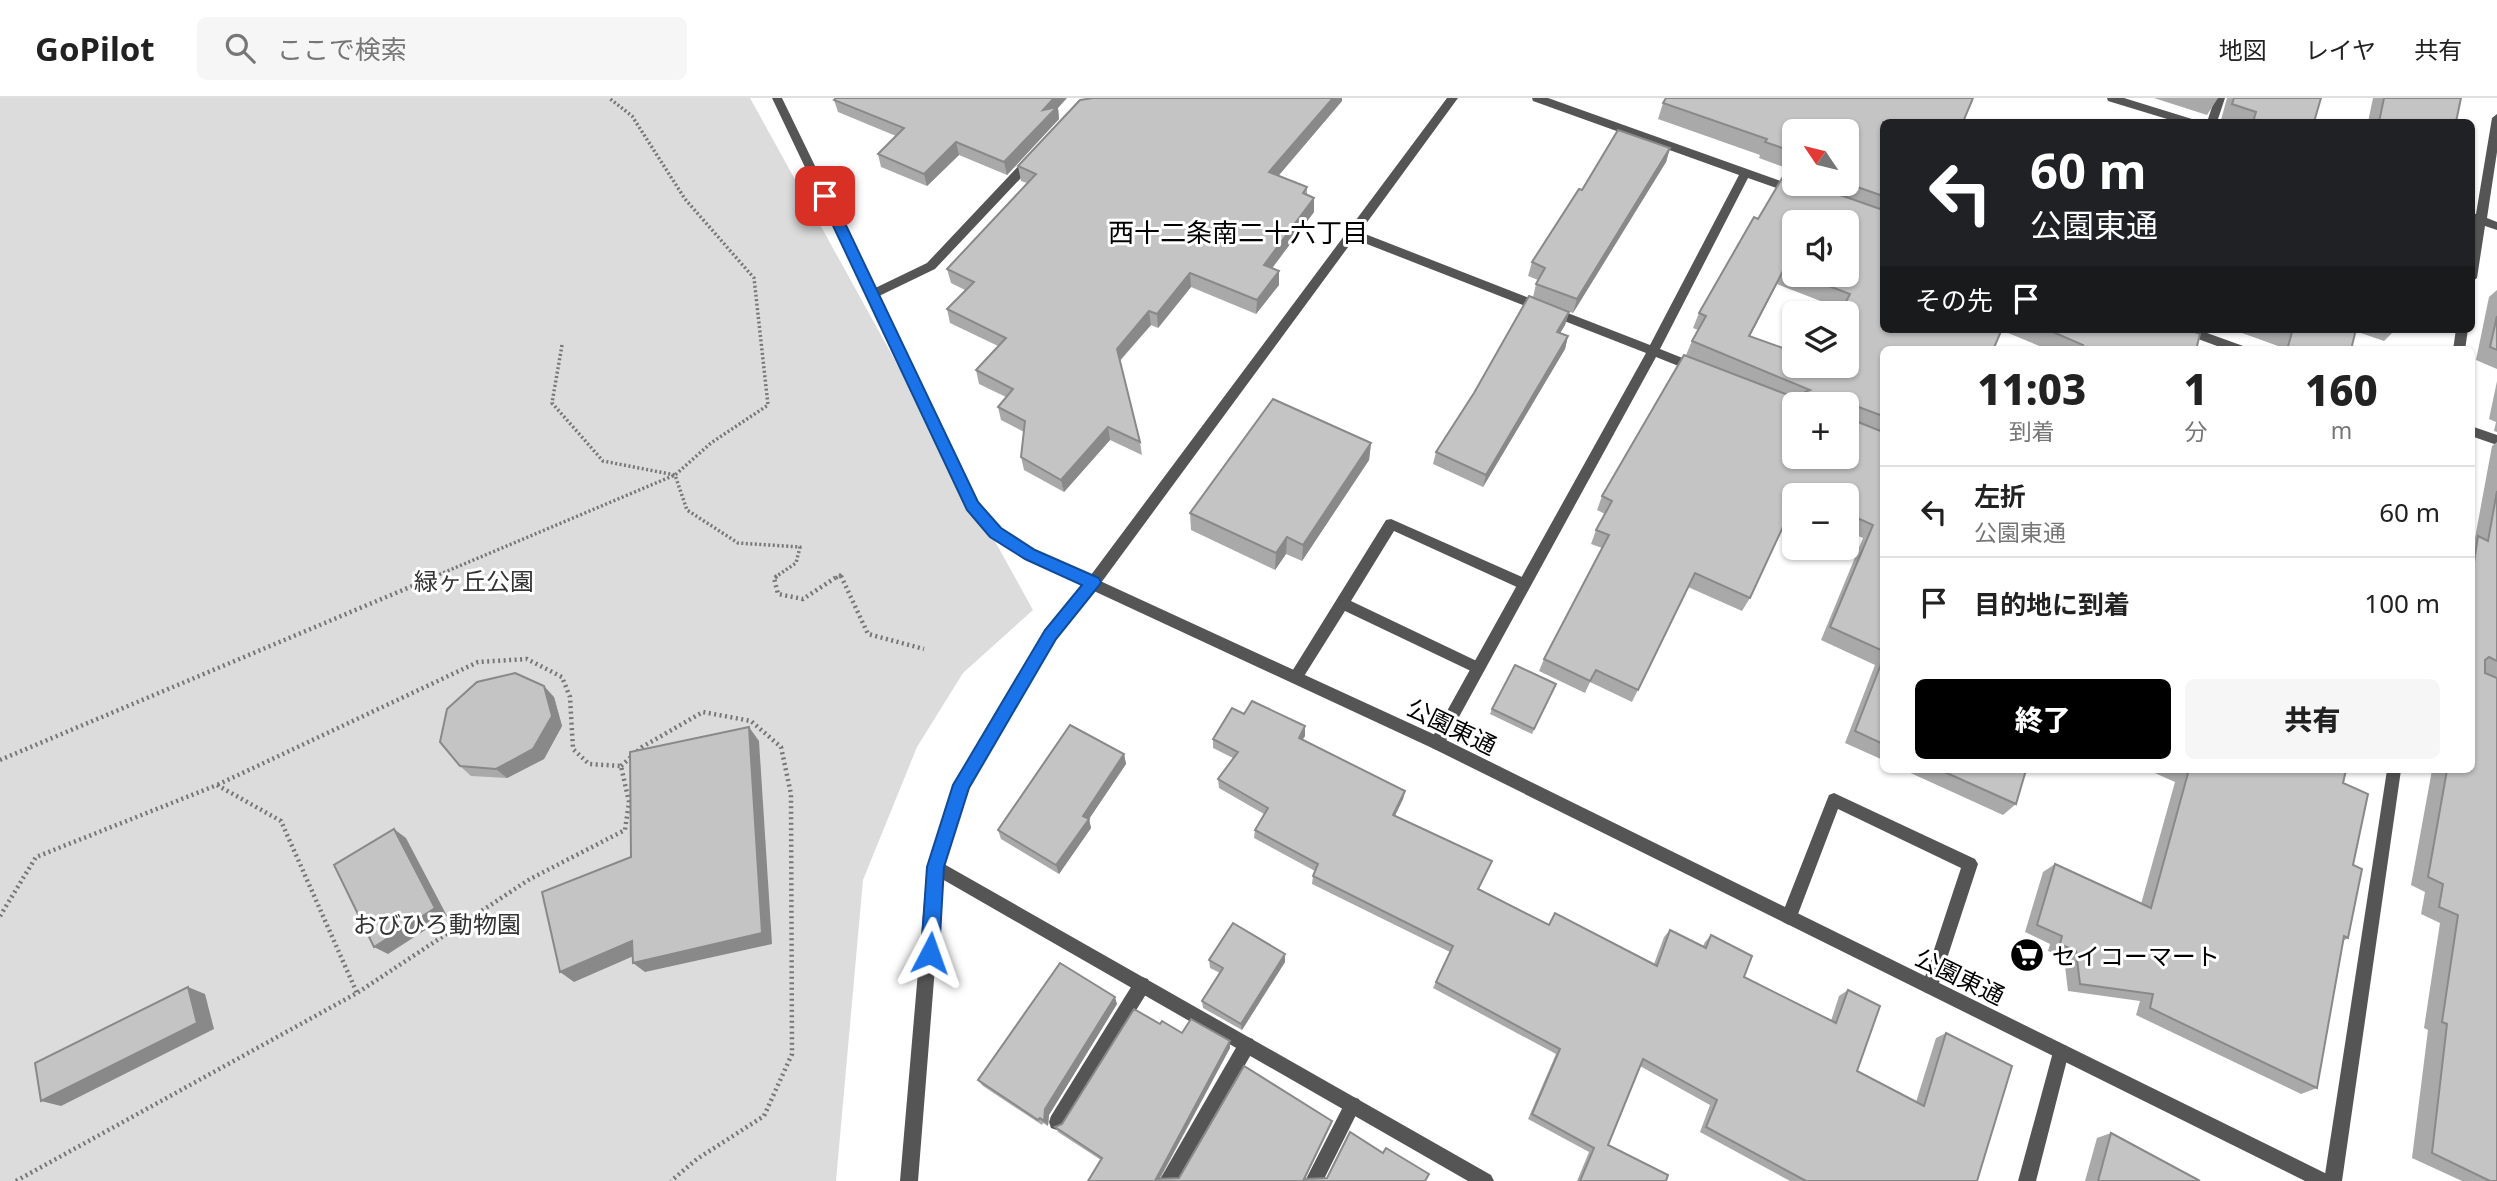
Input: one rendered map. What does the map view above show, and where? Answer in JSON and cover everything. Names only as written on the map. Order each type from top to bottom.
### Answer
[{"type":"street","name":"公園東通","points":[[778,98],[972,506],[995,532],[1030,555],[1437,743],[2323,1181]]},
{"type":"street","points":[[909,1181],[936,867],[961,785],[1050,634],[1093,583],[1453,98]]},
{"type":"street","points":[[1537,98],[1782,186]]},
{"type":"street","points":[[2112,98],[2178,119]]},
{"type":"street","points":[[2213,119],[2220,98]]},
{"type":"street","points":[[2497,118],[2476,219],[2497,226]]},
{"type":"street","points":[[873,293],[931,266],[1042,148]]},
{"type":"street","points":[[1437,743],[1653,351],[1745,173]]},
{"type":"street","points":[[1352,234],[1704,371]]},
{"type":"street","points":[[2194,333],[2231,346]]},
{"type":"street","points":[[2475,432],[2497,440]]},
{"type":"street","points":[[1296,677],[1391,524],[1524,584]]},
{"type":"street","points":[[1342,603],[1478,668]]},
{"type":"street","points":[[2333,1181],[2394,773]]},
{"type":"street","points":[[1789,917],[1834,800],[1970,864],[1930,986]]},
{"type":"street","points":[[936,867],[1485,1181]]},
{"type":"street","points":[[1056,1122],[1142,985]]},
{"type":"street","points":[[1168,1181],[1247,1045]]},
{"type":"street","points":[[2027,1181],[2062,1052]]},
{"type":"street","points":[[1314,1181],[1353,1105]]},
{"type":"path","points":[[0,760],[676,475],[711,443],[768,405],[754,278],[685,199],[632,116],[609,98]]},
{"type":"path","points":[[562,345],[552,403],[603,461],[676,475]]},
{"type":"path","points":[[676,475],[687,510],[738,543],[800,547],[796,563],[774,578],[778,594],[803,599],[840,575],[868,634],[924,649]]},
{"type":"path","points":[[0,916],[36,858],[218,785],[478,662],[527,659],[562,677],[570,697],[573,749],[589,764],[621,766],[642,747],[703,712],[751,721],[781,747],[790,794],[792,1054],[764,1116],[697,1159],[671,1181]]},
{"type":"path","points":[[16,1181],[357,993],[530,879],[625,830],[629,802],[621,766]]},
{"type":"path","points":[[218,785],[281,821],[357,993]]},
{"type":"green space","name":"緑ヶ丘公園","points":[[0,98],[750,98],[1033,610],[963,673],[917,747],[863,880],[836,1181],[0,1181]]},
{"type":"building","points":[[1054,98],[1043,110],[1057,107],[1004,162],[956,142],[924,174],[878,154],[904,128],[834,100]]},
{"type":"building","points":[[1333,98],[1269,172],[1307,187],[1303,193],[1314,198],[1264,265],[1279,271],[1257,300],[1190,273],[1157,314],[1149,311],[1117,349],[1140,442],[1108,427],[1061,480],[1021,457],[1025,421],[998,407],[1013,389],[976,370],[1006,338],[947,309],[974,282],[947,269],[1036,174],[1018,166],[1080,100]]},
{"type":"building","points":[[1666,98],[1973,98],[1964,119],[1880,119],[1880,195],[1859,188],[1859,119],[1782,119],[1782,148],[1765,142],[1767,139],[1663,103]]},
{"type":"building","points":[[2234,98],[2321,98],[2315,119],[2254,119],[2256,112],[2232,104]]},
{"type":"building","points":[[2384,98],[2461,98],[2457,119],[2380,119]]},
{"type":"building","points":[[1618,130],[1670,148],[1577,299],[1536,284],[1545,268],[1532,262],[1579,189],[1582,190]]},
{"type":"building","points":[[1782,178],[1782,196],[1843,196],[1880,209],[1880,333],[2000,333],[1995,346],[1880,346],[1880,415],[1859,407],[1859,392],[1805,392],[1810,390],[1692,341],[1706,316],[1699,313],[1754,217],[1758,219]],"holes":[[[1782,210],[1859,210],[1859,287],[1832,287],[1850,294],[1846,301],[1859,301],[1859,378],[1782,378],[1782,348],[1749,336],[1782,273]]]},
{"type":"building","points":[[1529,296],[1569,312],[1557,332],[1568,336],[1486,475],[1436,452],[1474,393]]},
{"type":"building","points":[[2497,316],[2497,350],[2490,347]]},
{"type":"building","points":[[2055,333],[2200,334],[2197,346],[2083,345]]},
{"type":"building","points":[[2292,333],[2355,333],[2352,346],[2288,346]]},
{"type":"building","points":[[1684,355],[1782,393],[1782,469],[1859,469],[1859,422],[1880,431],[1880,650],[1830,627],[1873,525],[1859,519],[1859,483],[1782,483],[1782,529],[1750,598],[1695,573],[1638,690],[1596,670],[1590,681],[1544,659],[1609,535],[1596,530],[1612,501],[1602,496]]},
{"type":"building","points":[[1273,399],[1371,443],[1303,545],[1287,537],[1276,553],[1190,513]]},
{"type":"building","points":[[2497,491],[2497,661],[2489,657],[2485,660],[2485,673],[2497,678],[2497,1181],[2490,1181],[2432,1153],[2447,1024],[2442,1022],[2458,915],[2439,907],[2443,884],[2428,877],[2446,773],[2475,773],[2475,556],[2478,536],[2488,541]]},
{"type":"building","points":[[1515,665],[1556,684],[1534,729],[1492,709]]},
{"type":"building","points":[[1880,667],[1880,743],[1855,731]]},
{"type":"building","points":[[515,673],[544,686],[552,716],[533,749],[496,769],[460,766],[440,742],[447,709],[477,682]]},
{"type":"building","points":[[1252,701],[1305,726],[1299,738],[1405,791],[1393,815],[1492,861],[1478,889],[1549,925],[1555,913],[1657,966],[1670,930],[1706,948],[1711,935],[1752,956],[1744,977],[1836,1023],[1848,990],[1880,1006],[1857,1071],[1924,1106],[1946,1033],[2012,1066],[1977,1181],[1806,1181],[1706,1127],[1717,1100],[1643,1059],[1608,1145],[1668,1175],[1666,1181],[1580,1181],[1594,1148],[1532,1114],[1560,1049],[1436,982],[1453,946],[1313,876],[1318,864],[1255,830],[1268,808],[1218,779],[1238,752],[1213,739],[1232,708],[1244,714]]},
{"type":"building","points":[[1070,725],[1124,754],[1083,816],[1089,819],[1056,865],[998,830]]},
{"type":"building","points":[[749,727],[762,933],[633,963],[632,941],[560,972],[542,892],[631,857],[630,752]]},
{"type":"building","points":[[1947,773],[2025,773],[2016,804]]},
{"type":"building","points":[[2188,773],[2345,773],[2343,783],[2368,794],[2353,865],[2362,869],[2348,938],[2344,936],[2317,1088],[2150,1008],[2153,994],[2080,984],[2076,951],[2060,944],[2062,936],[2037,925],[2055,864],[2151,908]]},
{"type":"building","points":[[394,829],[435,908],[374,947],[334,865]]},
{"type":"building","points":[[1233,923],[1285,954],[1241,1024],[1202,1001],[1223,968],[1209,960]]},
{"type":"building","points":[[1060,963],[1115,997],[1045,1109],[1044,1121],[1040,1118],[1038,1120],[978,1080]]},
{"type":"building","points":[[188,987],[197,1023],[41,1101],[35,1063]]},
{"type":"building","points":[[1134,1009],[1182,1033],[1191,1019],[1230,1041],[1156,1179],[1179,1178],[1244,1066],[1332,1121],[1304,1179],[1327,1178],[1350,1132],[1383,1153],[1386,1148],[1429,1174],[1425,1181],[1088,1181],[1102,1158],[1055,1127],[1062,1124]]},
{"type":"building","points":[[2111,1133],[2200,1181],[2098,1181]]},
{"type":"place","name":"セイコーマート","points":[[2027,955]]},
{"type":"district","name":"西十二条南二十六丁目","points":[[1238,232]]},
{"type":"route","points":[[825,196],[972,506],[995,532],[1030,555],[1093,583],[1050,634],[961,785],[936,867],[930,953]]},
{"type":"park label","name":"おびひろ動物園","points":[[437,923]]}]
